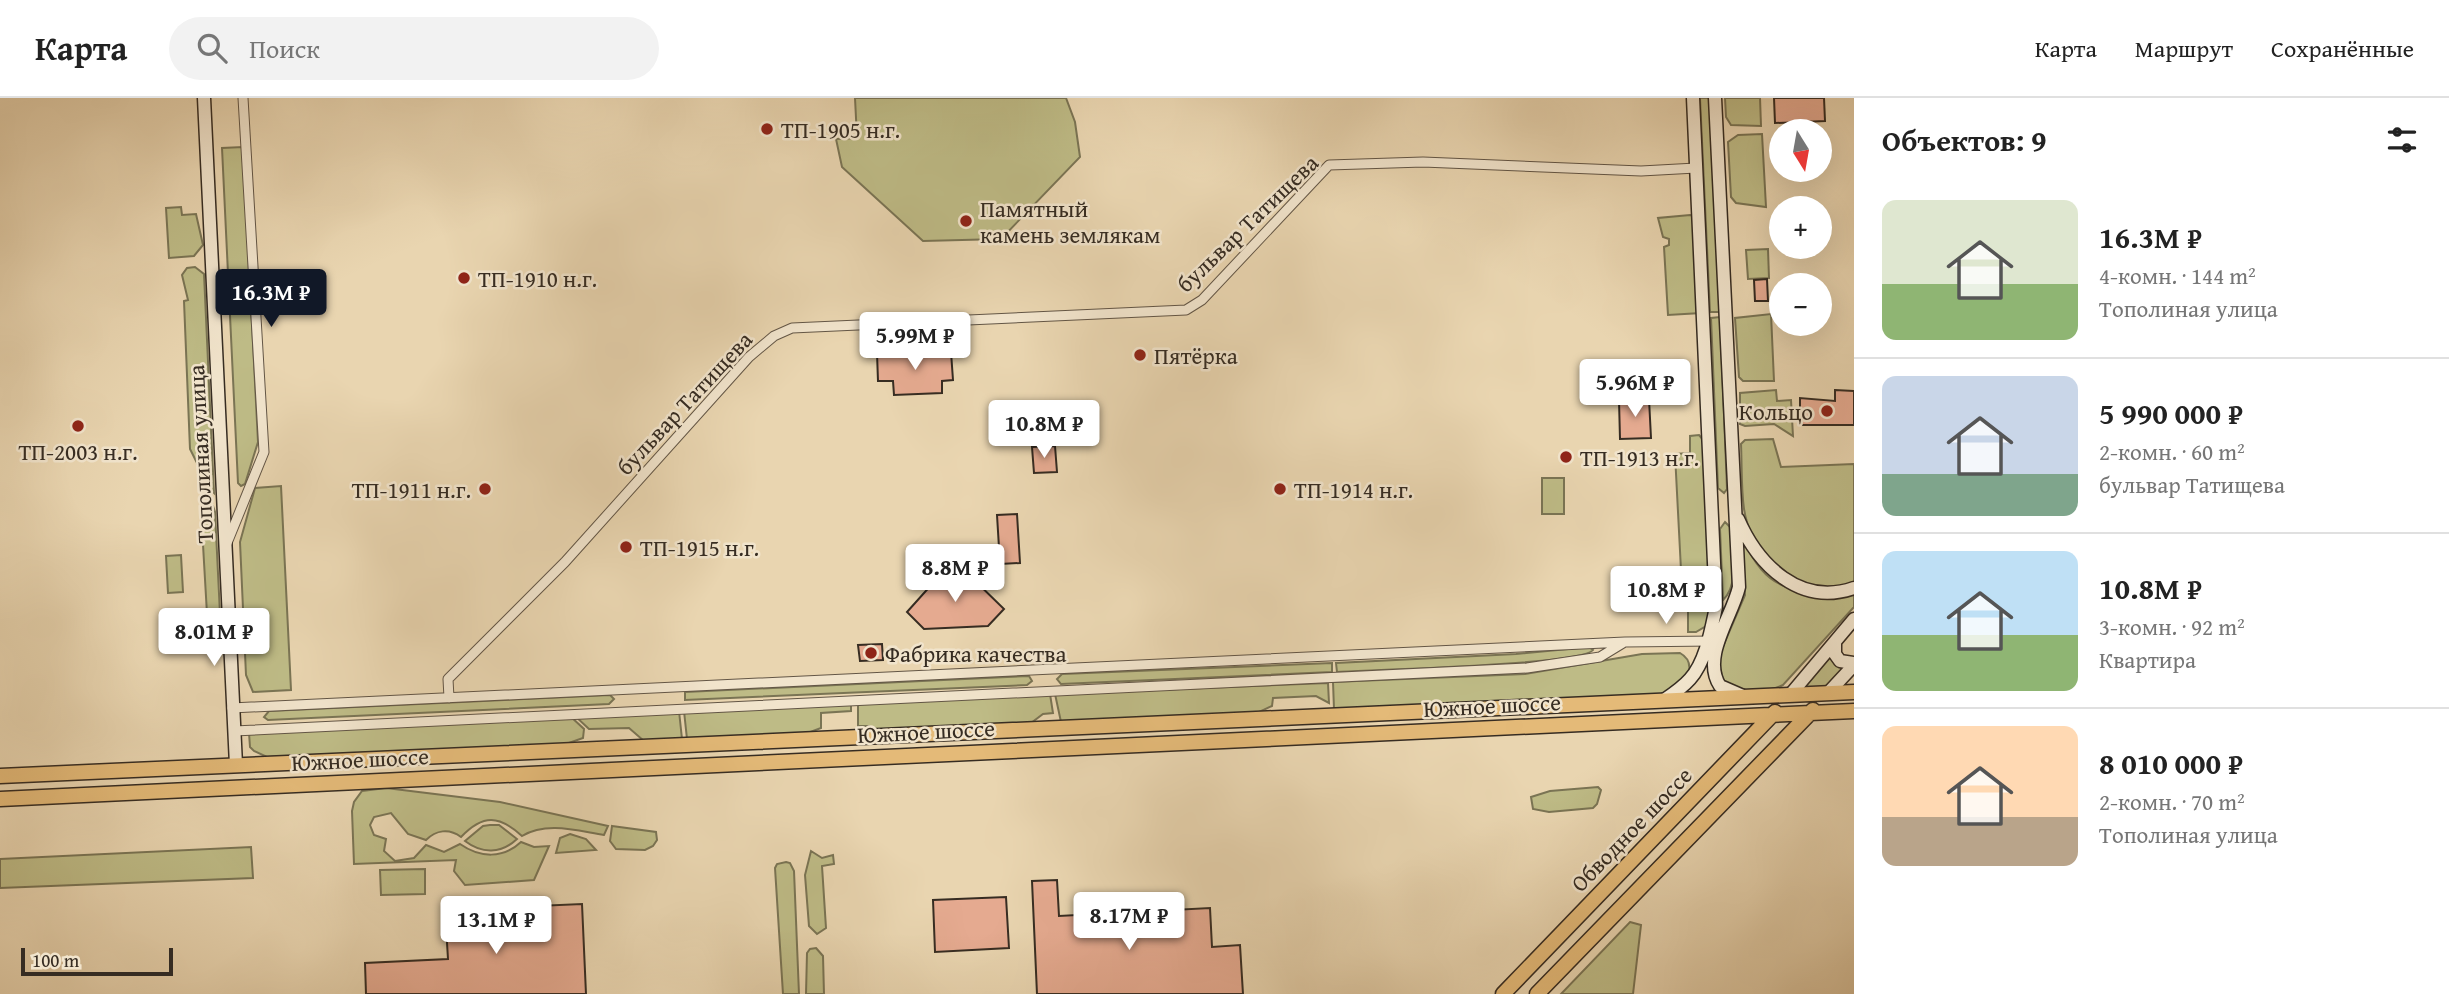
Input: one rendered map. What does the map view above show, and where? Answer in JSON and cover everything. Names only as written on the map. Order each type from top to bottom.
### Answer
[{"type":"main road","name":"Тополиная улица","points":[[204,98],[236,765]]},
{"type":"main road","points":[[1693,98],[1716,607],[1714,675],[1726,690],[1744,696]]},
{"type":"main road","points":[[1664,700],[1689,680],[1714,641],[1739,587],[1715,98]]},
{"type":"main road","points":[[1711,499],[1734,504]]},
{"type":"main road","points":[[1734,504],[1756,553],[1779,577],[1792,585],[1818,592],[1854,588]]},
{"type":"main road","points":[[1790,695],[1854,619]]},
{"type":"main road","points":[[1828,693],[1854,664],[1840,661],[1835,654],[1835,642]]},
{"type":"main road","name":"Южное шоссе","points":[[0,776],[1854,692]]},
{"type":"main road","name":"Обводное шоссе","points":[[1537,994],[1828,693]]},
{"type":"main road","name":"Обводное шоссе","points":[[1503,994],[1790,695]]},
{"type":"main road","name":"Южное шоссе","points":[[0,799],[1854,711]]},
{"type":"main road","points":[[236,765],[237,787]]},
{"type":"street","points":[[225,548],[264,452],[243,98]]},
{"type":"street","name":"бульвар Татищева","points":[[449,698],[448,679],[565,562],[749,357],[774,336],[792,328],[1186,310],[1202,300],[1329,165],[1423,162],[1641,170],[1696,168]]},
{"type":"street","points":[[232,708],[1625,642],[1714,641]]},
{"type":"street","points":[[234,731],[1527,668],[1600,657],[1625,642]]},
{"type":"shaded area","points":[[855,98],[1066,98],[1075,122],[1080,157],[1001,239],[923,241],[842,167],[836,139],[857,138]]},
{"type":"shaded area","points":[[1700,98],[1710,98],[1720,312],[1710,312]]},
{"type":"shaded area","points":[[1725,98],[1760,98],[1761,126],[1731,125],[1726,117]]},
{"type":"shaded area","points":[[1762,134],[1766,207],[1736,203],[1731,197],[1728,142],[1738,135]]},
{"type":"shaded area","points":[[243,147],[258,442],[245,484],[241,486],[238,483],[222,148]]},
{"type":"shaded area","points":[[181,207],[182,215],[196,214],[203,245],[194,256],[169,258],[166,208]]},
{"type":"shaded area","points":[[1693,216],[1701,313],[1668,315],[1664,247],[1669,245],[1669,239],[1663,237],[1658,218]]},
{"type":"shaded area","points":[[1768,249],[1769,278],[1748,279],[1746,250]]},
{"type":"shaded area","points":[[195,267],[204,274],[214,493],[190,449],[184,301],[188,300],[182,275],[187,268]]},
{"type":"shaded area","points":[[1769,314],[1774,381],[1743,381],[1739,377],[1735,318]]},
{"type":"shaded area","points":[[1720,317],[1727,489],[1724,493],[1718,488],[1711,318]]},
{"type":"shaded area","points":[[1776,390],[1777,401],[1791,400],[1793,436],[1774,424],[1740,424],[1740,393]]},
{"type":"shaded area","points":[[1699,435],[1704,441],[1712,607],[1706,626],[1696,632],[1688,632],[1688,603],[1669,604],[1668,571],[1681,570],[1675,454],[1690,453],[1690,436]]},
{"type":"shaded area","points":[[1773,439],[1781,467],[1854,464],[1854,583],[1827,588],[1797,580],[1772,563],[1754,538],[1744,509],[1741,444],[1745,440]]},
{"type":"shaded area","points":[[1542,478],[1564,478],[1564,514],[1542,514]]},
{"type":"shaded area","points":[[281,486],[291,690],[253,692],[246,675],[240,542],[255,488]]},
{"type":"shaded area","points":[[207,504],[213,506],[215,512],[220,614],[207,614],[201,510]]},
{"type":"shaded area","points":[[1725,522],[1731,528],[1734,566],[1732,585],[1723,600],[1720,529]]},
{"type":"shaded area","points":[[1742,536],[1762,570],[1786,587],[1800,591],[1854,592],[1854,607],[1783,685],[1769,690],[1745,690],[1724,685],[1718,658],[1745,595]]},
{"type":"shaded area","points":[[181,555],[183,592],[168,593],[166,556]]},
{"type":"shaded area","points":[[1589,647],[1593,650],[1580,655],[1473,666],[1337,672],[1336,663],[1516,654]]},
{"type":"shaded area","points":[[1832,652],[1835,664],[1847,668],[1831,686],[1802,688]]},
{"type":"shaded area","points":[[1680,653],[1688,662],[1688,675],[1669,692],[1657,695],[1334,709],[1333,682],[1525,674],[1642,654]]},
{"type":"shaded area","points":[[1332,663],[1332,672],[1061,684],[1057,679],[1062,674]]},
{"type":"shaded area","points":[[1029,676],[1032,681],[1027,685],[685,700],[685,692]]},
{"type":"shaded area","points":[[1328,683],[1329,703],[1316,696],[1273,698],[1272,706],[1257,713],[1061,722],[1055,694]]},
{"type":"shaded area","points":[[1050,694],[1053,713],[1043,714],[1031,723],[878,730],[869,726],[858,726],[858,703]]},
{"type":"shaded area","points":[[610,695],[614,699],[609,704],[268,720],[264,717],[269,711]]},
{"type":"shaded area","points":[[851,703],[851,711],[821,713],[821,728],[805,734],[687,739],[684,711]]},
{"type":"shaded area","points":[[679,711],[682,739],[644,741],[629,728],[589,729],[575,716]]},
{"type":"shaded area","points":[[570,716],[584,729],[583,738],[566,744],[267,757],[250,747],[249,733]]},
{"type":"shaded area","points":[[1598,787],[1601,790],[1593,808],[1549,812],[1533,809],[1531,797],[1550,791]]},
{"type":"shaded area","points":[[386,788],[500,802],[608,826],[604,835],[552,828],[532,831],[522,836],[506,824],[491,820],[477,824],[461,837],[443,831],[426,840],[408,834],[391,813],[374,817],[370,825],[374,835],[386,839],[384,851],[395,861],[414,858],[426,845],[444,852],[460,844],[475,852],[491,855],[514,848],[521,842],[534,847],[549,846],[534,880],[465,885],[454,871],[456,860],[354,864],[354,802],[362,791]]},
{"type":"shaded area","points":[[499,825],[517,839],[498,850],[485,850],[465,841],[483,826]]},
{"type":"shaded area","points":[[612,826],[656,832],[657,840],[645,850],[616,849],[610,841]]},
{"type":"shaded area","points":[[570,834],[586,839],[596,850],[556,853],[560,838]]},
{"type":"shaded area","points":[[251,847],[253,878],[0,888],[0,859]]},
{"type":"shaded area","points":[[811,851],[822,858],[833,855],[834,864],[822,866],[826,928],[817,934],[809,926],[805,875]]},
{"type":"shaded area","points":[[790,863],[794,871],[799,994],[783,994],[775,868],[777,864]]},
{"type":"shaded area","points":[[425,869],[425,894],[381,895],[380,870]]},
{"type":"shaded area","points":[[1630,922],[1641,925],[1633,994],[1561,994]]},
{"type":"shaded area","points":[[816,948],[823,956],[824,994],[806,994],[807,953]]},
{"type":"building","points":[[1774,98],[1824,98],[1825,119],[1775,119]]},
{"type":"building","points":[[1767,279],[1768,301],[1755,301],[1754,280]]},
{"type":"building","points":[[911,350],[922,352],[926,356],[951,352],[953,380],[942,381],[942,393],[894,395],[893,381],[878,381],[877,353],[899,356]]},
{"type":"building","name":"Кольцо","points":[[1835,390],[1854,391],[1854,425],[1800,425],[1800,398],[1835,401]]},
{"type":"building","points":[[1649,399],[1651,438],[1620,439],[1619,400]]},
{"type":"building","points":[[1055,446],[1057,472],[1034,473],[1032,447]]},
{"type":"building","points":[[1017,514],[1020,563],[1000,564],[997,515]]},
{"type":"building","points":[[966,572],[1004,609],[988,626],[924,629],[907,612],[941,574]]},
{"type":"building","name":"Фабрика качества","points":[[882,644],[883,660],[860,661],[858,645]]},
{"type":"building","points":[[1057,880],[1059,916],[1210,908],[1212,947],[1240,945],[1243,994],[1037,994],[1032,881]]},
{"type":"building","points":[[1006,897],[1009,948],[935,952],[933,900]]},
{"type":"building","points":[[582,904],[586,994],[366,994],[365,963],[448,959],[445,910]]},
{"type":"place","name":"ТП-1905 н.г.","points":[[767,129]]},
{"type":"place","name":"Памятный камень землякам","points":[[966,221]]},
{"type":"place","name":"ТП-1910 н.г.","points":[[464,278]]},
{"type":"place","name":"Пятёрка","points":[[1140,355]]},
{"type":"place","name":"Кольцо","points":[[1827,411]]},
{"type":"place","name":"ТП-2003 н.г.","points":[[78,426]]},
{"type":"place","name":"ТП-1913 н.г.","points":[[1566,457]]},
{"type":"place","name":"ТП-1911 н.г.","points":[[485,489]]},
{"type":"place","name":"ТП-1914 н.г.","points":[[1280,489]]},
{"type":"place","name":"ТП-1915 н.г.","points":[[626,547]]},
{"type":"place","name":"Фабрика качества","points":[[871,653]]}]
